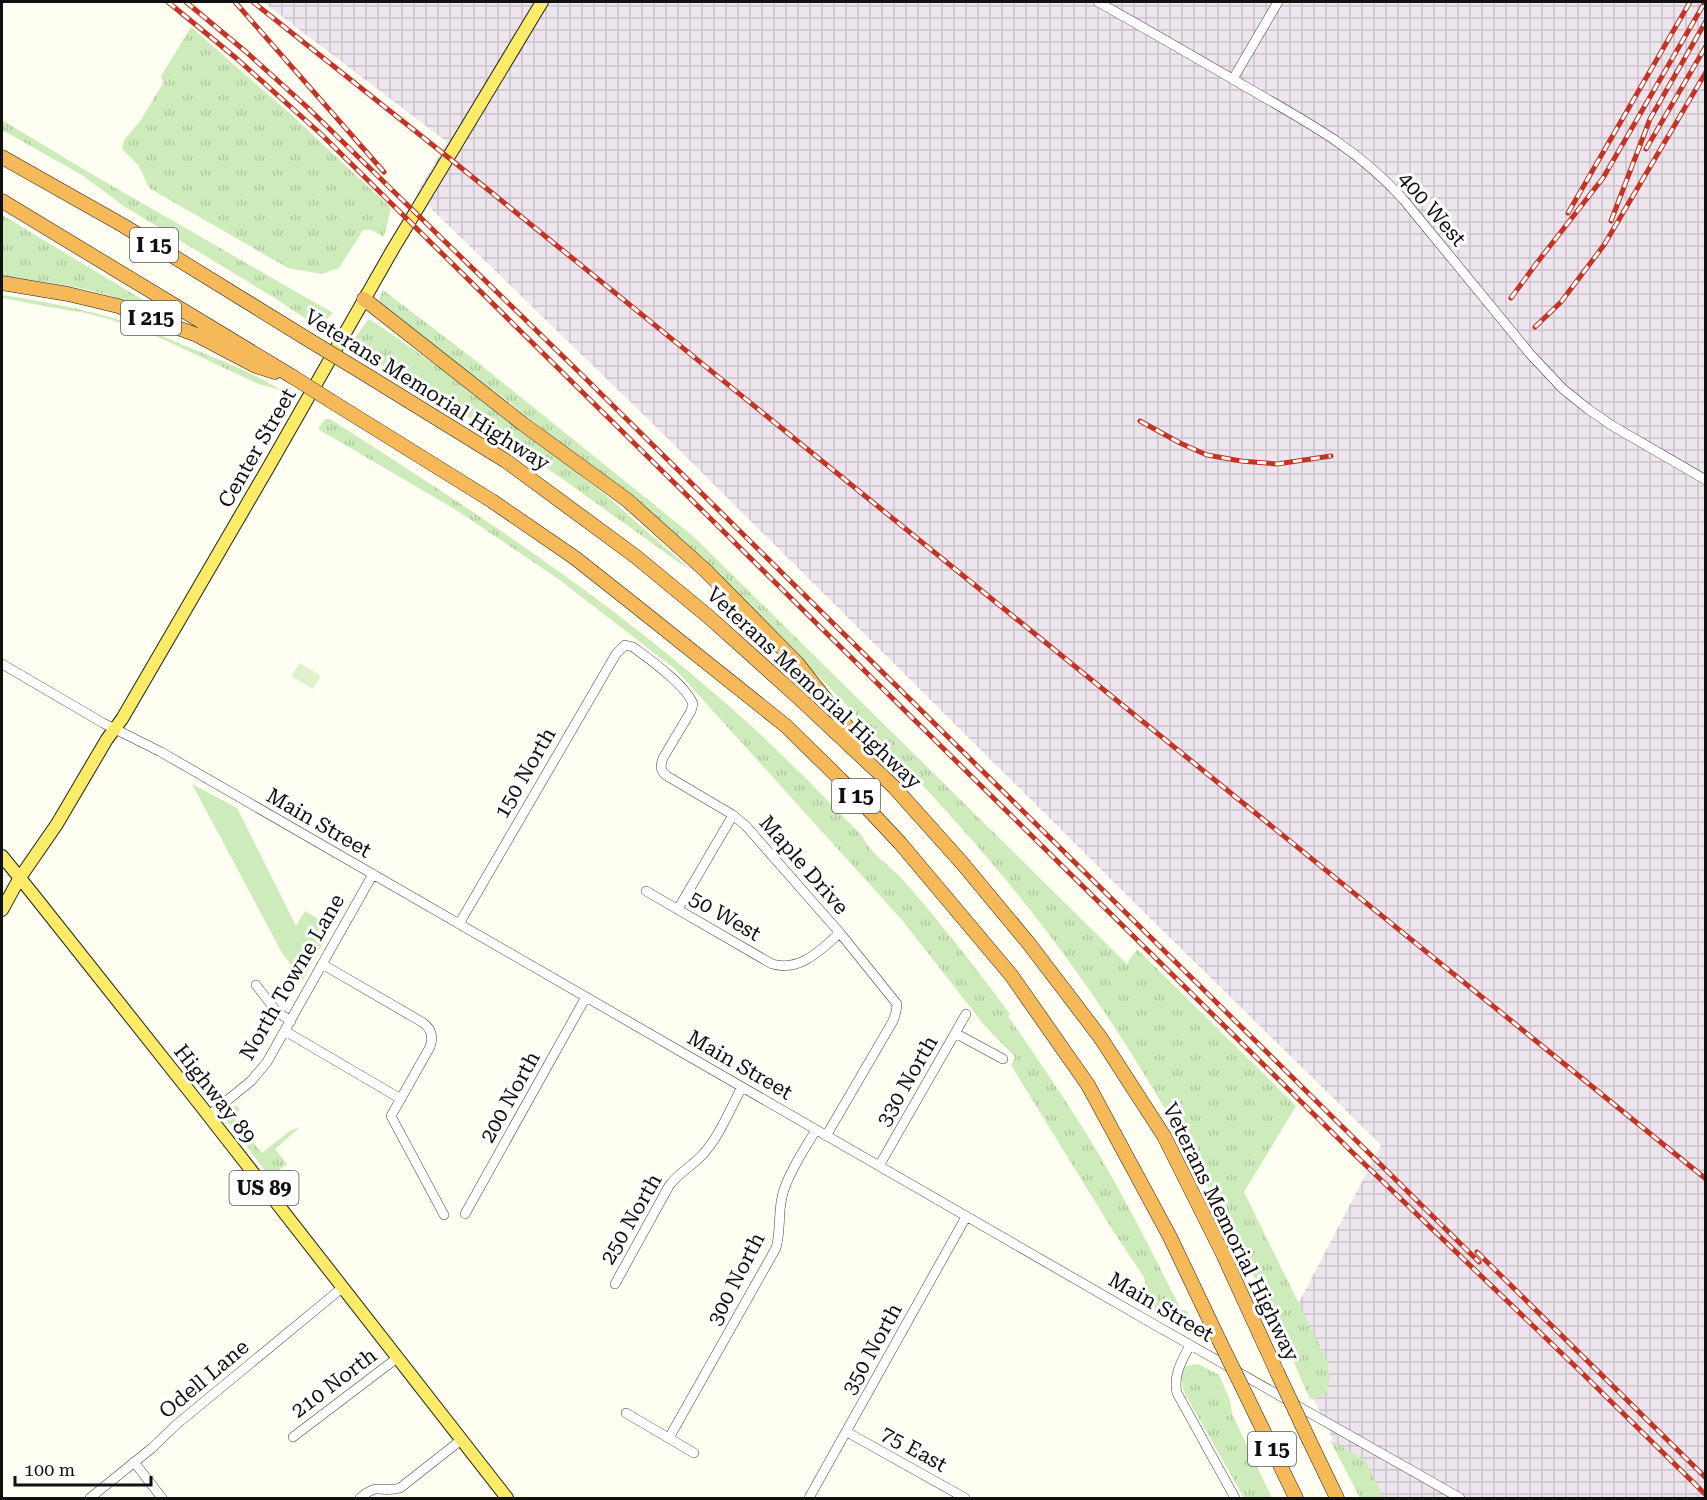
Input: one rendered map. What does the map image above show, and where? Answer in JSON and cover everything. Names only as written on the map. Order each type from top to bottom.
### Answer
[{"type":"highway","name":"Veterans Memorial Highway","points":[[2,157],[124,226],[506,461],[635,556],[718,625],[894,787],[962,863],[1029,945],[1106,1047],[1164,1136],[1223,1254],[1337,1498]]},
{"type":"highway","name":"I 15","points":[[2,201],[293,377],[492,501],[574,558],[786,726],[863,803],[900,843],[1011,975],[1088,1084],[1170,1237],[1296,1498]]},
{"type":"highway","name":"I 215","points":[[2,284],[68,294],[118,306],[197,336],[256,366],[293,377]]},
{"type":"highway","points":[[364,300],[523,424],[627,500],[705,570],[797,663],[894,787]]},
{"type":"main road","name":"Center Street","points":[[2,910],[19,879],[57,824],[107,738],[128,709],[414,212],[461,139],[542,2]]},
{"type":"main road","name":"Highway 89","points":[[2,856],[507,1498]]},
{"type":"street","name":"400 West","points":[[1098,2],[1330,136],[1357,155],[1403,200],[1552,378],[1575,399],[1611,425],[1706,480]]},
{"type":"street","points":[[1233,79],[1278,2]]},
{"type":"street","name":"150 North","points":[[459,924],[616,654],[620,648],[627,645],[633,647],[669,675],[692,701],[693,706],[663,758],[661,769]]},
{"type":"street","name":"Main Street","points":[[2,664],[161,752],[966,1217],[1460,1498]]},
{"type":"street","name":"Maple Drive","points":[[661,769],[668,776],[733,815],[751,831],[893,998],[897,1008],[893,1021],[826,1136]]},
{"type":"street","points":[[678,909],[733,815]]},
{"type":"street","name":"North Towne Lane","points":[[208,1116],[257,1075],[267,1062],[372,874]]},
{"type":"street","name":"50 West","points":[[646,891],[772,964],[789,966],[807,961],[840,933]]},
{"type":"street","points":[[322,964],[422,1022],[429,1029],[432,1040],[430,1047],[391,1116],[444,1215]]},
{"type":"street","points":[[256,985],[278,1012],[291,1021]]},
{"type":"street","name":"200 North","points":[[465,1214],[586,997]]},
{"type":"street","name":"330 North","points":[[879,1166],[966,1014]]},
{"type":"street","points":[[285,1031],[401,1099]]},
{"type":"street","points":[[955,1033],[1003,1059]]},
{"type":"street","name":"250 North","points":[[615,1284],[669,1186],[708,1149],[742,1087]]},
{"type":"street","name":"300 North","points":[[669,1438],[776,1248],[783,1193],[816,1130]]},
{"type":"street","name":"350 North","points":[[809,1498],[966,1217]]},
{"type":"street","name":"Odell Lane","points":[[90,1498],[342,1288]]},
{"type":"street","points":[[1190,1345],[1177,1371],[1177,1393],[1235,1498]]},
{"type":"street","name":"210 North","points":[[292,1437],[397,1358]]},
{"type":"street","points":[[626,1413],[694,1453]]},
{"type":"street","name":"75 East","points":[[847,1432],[965,1498]]},
{"type":"street","points":[[360,1498],[373,1489],[400,1488],[461,1440]]},
{"type":"street","points":[[134,1462],[162,1498]]},
{"type":"shaded area","points":[[263,2],[1705,2],[1705,1498],[1360,1498],[1283,1333],[1381,1145],[652,423],[416,194],[447,142]]},
{"type":"green space","points":[[191,27],[295,118],[391,208],[384,237],[371,230],[363,230],[339,268],[322,274],[288,268],[149,188],[139,166],[122,149],[124,140],[141,120],[163,83],[161,76]]},
{"type":"green space","points":[[2,120],[333,313],[318,327],[125,207],[82,175],[2,130]]},
{"type":"green space","points":[[2,215],[168,315],[93,291],[2,276]]},
{"type":"green space","points":[[383,290],[471,357],[693,536],[1127,964],[1137,949],[1296,1106],[1244,1192],[1327,1361],[1329,1379],[1324,1396],[1310,1399],[1253,1274],[1190,1153],[1156,1094],[1082,979],[1021,898],[936,800],[829,686],[786,645],[587,466],[506,400],[383,309],[380,298]]},
{"type":"green space","points":[[2,295],[76,308],[129,323],[238,368],[281,390],[258,384],[156,336],[109,319],[2,298]]},
{"type":"green space","points":[[368,320],[483,398],[609,498],[691,570],[540,463],[434,395],[365,355],[355,338]]},
{"type":"green space","points":[[325,419],[330,419],[430,483],[528,549],[623,619],[670,656],[753,728],[862,836],[870,849],[898,875],[931,913],[1010,1014],[1008,1016],[1098,1153],[1181,1310],[1187,1311],[1196,1329],[1194,1332],[1144,1304],[1148,1295],[1144,1277],[1011,1065],[1015,1057],[985,1026],[902,920],[675,669],[557,578],[456,510],[318,429]]},
{"type":"green space","points":[[300,663],[321,676],[313,689],[291,676]]},
{"type":"green space","points":[[192,784],[237,808],[296,926],[305,911],[332,927],[302,981],[281,951]]},
{"type":"green space","points":[[236,1105],[240,1110],[233,1116],[262,1153],[291,1130],[300,1127],[275,1149],[287,1164],[270,1177],[227,1121],[229,1111]]},
{"type":"green space","points":[[1198,1364],[1219,1375],[1230,1400],[1232,1414],[1272,1498],[1244,1498],[1184,1392],[1181,1378],[1185,1366]]},
{"type":"green space","points":[[1330,1440],[1365,1460],[1384,1498],[1360,1498]]},
{"type":"railway","points":[[168,2],[236,58],[321,134],[1352,1152],[1706,1495]]},
{"type":"railway","points":[[186,2],[307,107],[581,374],[1479,1262]]},
{"type":"railway","points":[[235,2],[384,172]]},
{"type":"railway","points":[[253,2],[449,158],[1706,1179]]},
{"type":"railway","points":[[1568,213],[1690,2]]},
{"type":"railway","points":[[1511,298],[1603,178],[1705,2]]},
{"type":"railway","points":[[1611,221],[1650,119],[1706,21]]},
{"type":"railway","points":[[1646,149],[1706,46]]},
{"type":"railway","points":[[1535,327],[1561,302],[1604,245],[1706,72]]},
{"type":"railway","points":[[1140,421],[1207,455],[1277,464],[1331,456]]},
{"type":"railway","points":[[1477,1252],[1706,1478]]}]
